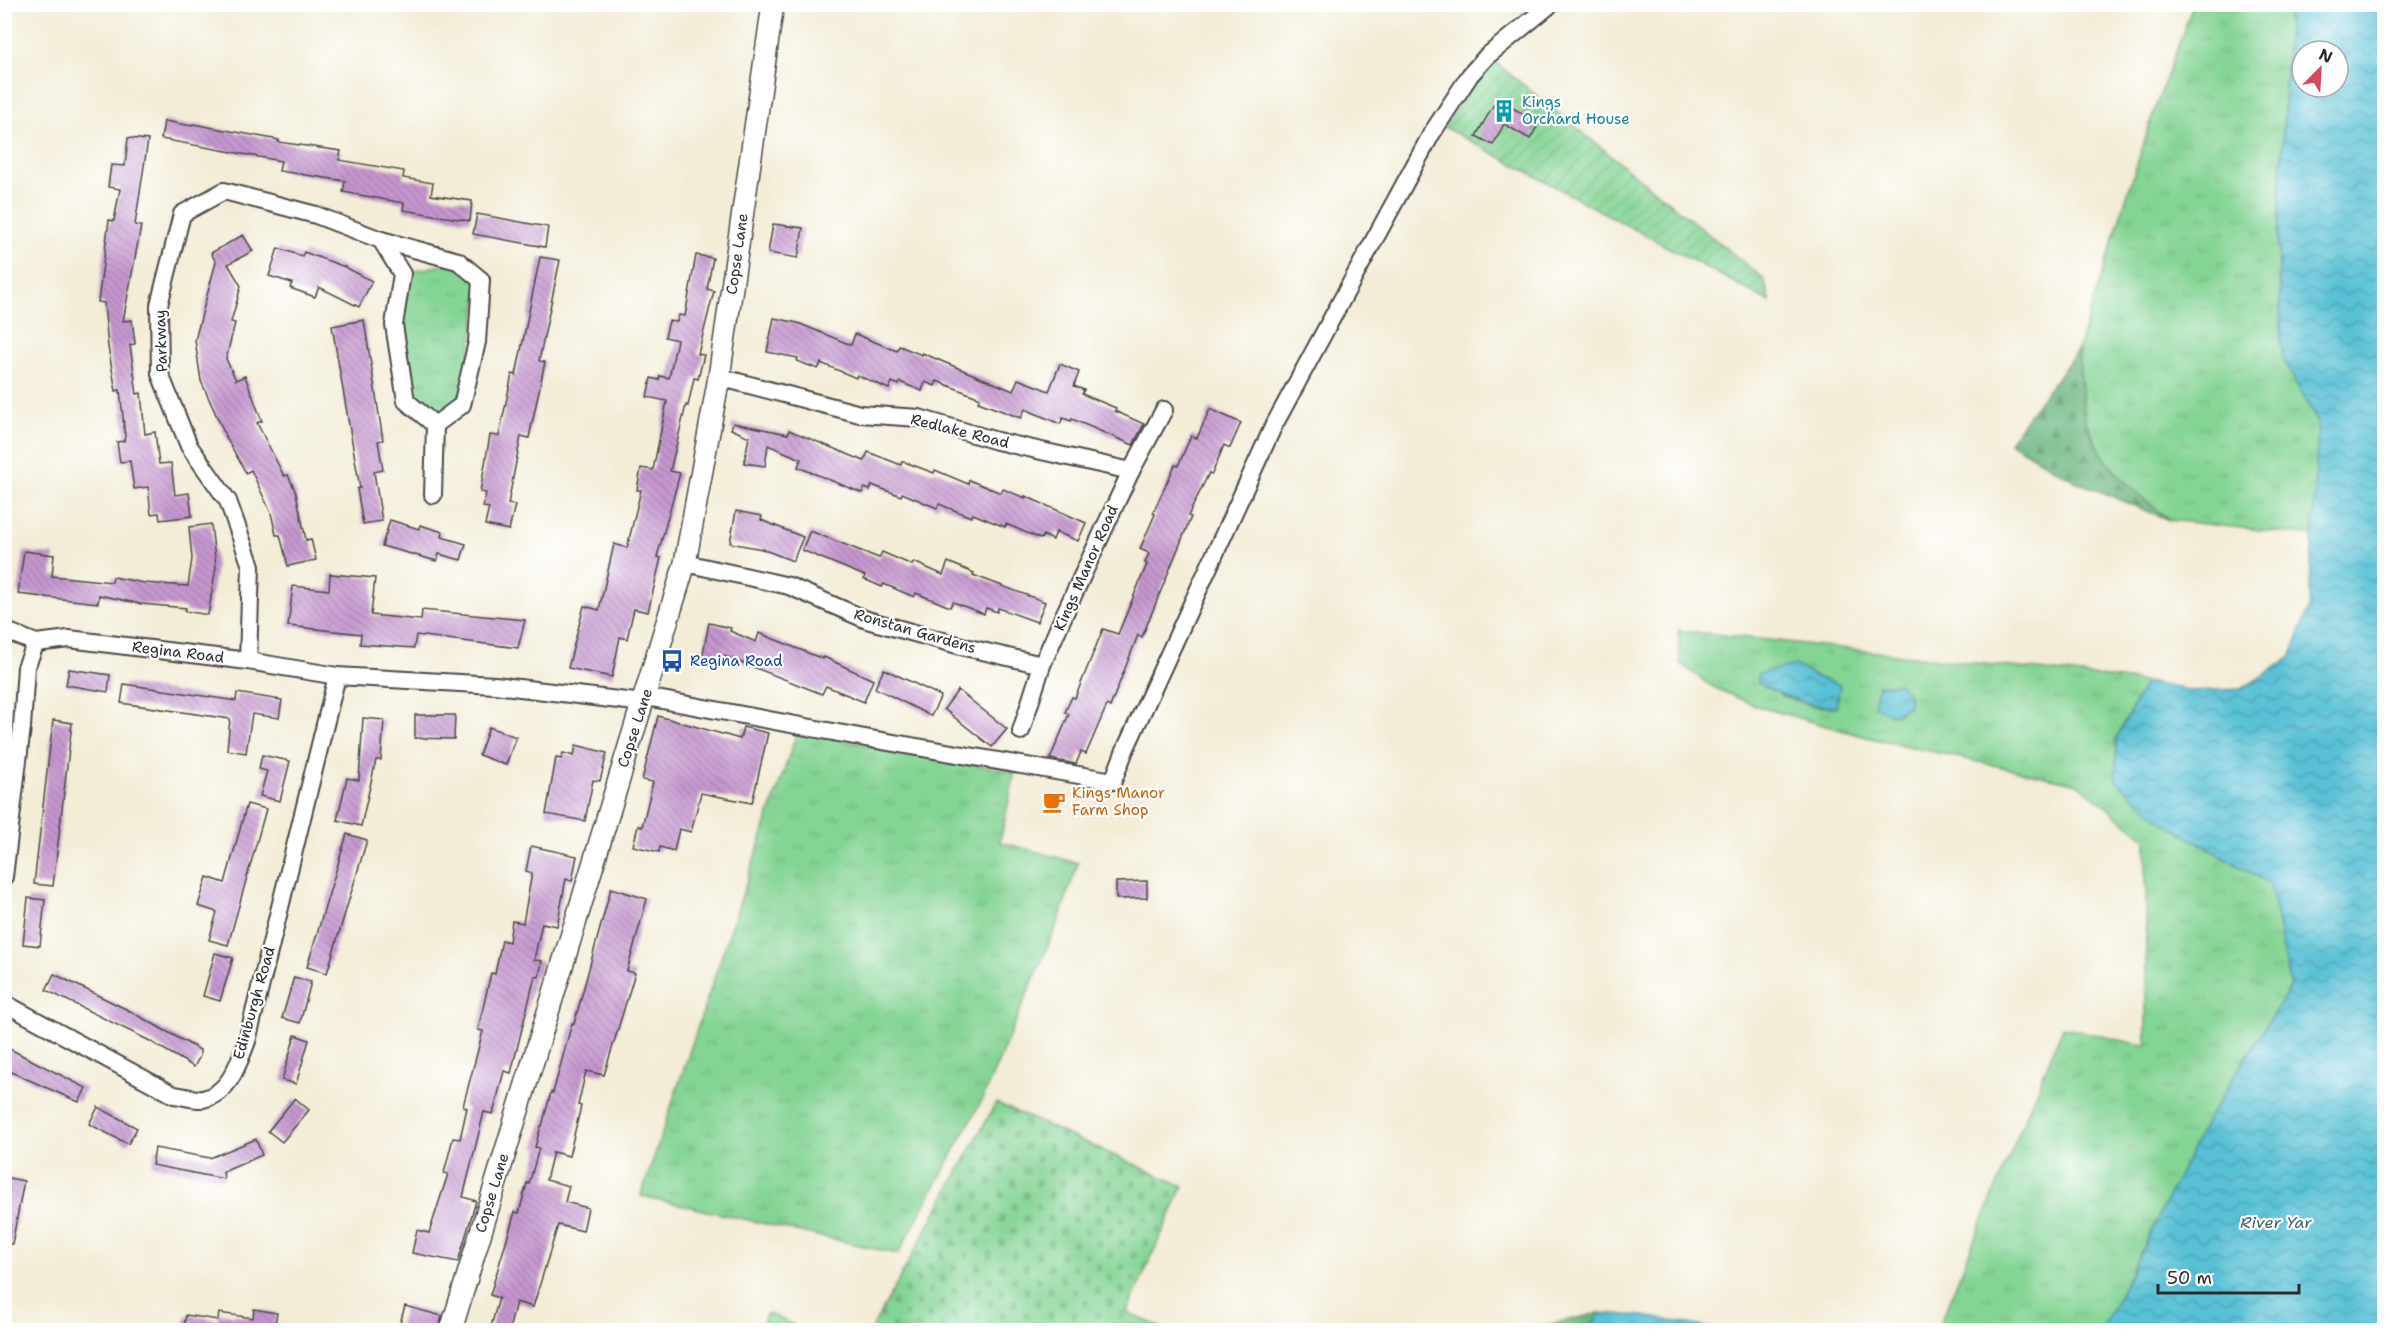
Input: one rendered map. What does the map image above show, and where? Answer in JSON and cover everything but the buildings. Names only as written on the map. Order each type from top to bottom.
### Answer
[{"type":"street","name":"Copse Lane","points":[[451,1330],[685,563],[719,377],[773,4]]},
{"type":"street","name":"Regina Road","points":[[36,643],[69,639],[248,661],[337,675],[495,686],[644,700],[1113,781],[1125,750],[1273,427],[1427,143],[1470,75],[1486,57],[1551,4]]},
{"type":"street","name":"Parkway","points":[[248,661],[251,566],[228,501],[189,446],[160,374],[159,305],[182,214],[224,191],[316,215],[381,240],[459,261],[481,280],[477,342],[462,405],[435,425]]},
{"type":"street","points":[[381,240],[402,274],[394,325],[406,401],[435,425],[433,495]]},
{"type":"street","name":"Redlake Road","points":[[719,377],[860,414],[919,418],[997,441],[1131,471]]},
{"type":"street","name":"Kings Manor Road","points":[[1021,731],[1042,665],[1131,471],[1164,410]]},
{"type":"street","name":"Ronstan Gardens","points":[[685,563],[789,586],[867,620],[1042,665]]},
{"type":"street","points":[[4,630],[36,643],[26,667],[22,727],[4,877]]},
{"type":"street","name":"Edinburgh Road","points":[[4,1003],[174,1095],[201,1099],[223,1091],[247,1041],[337,675]]},
{"type":"street","points":[[4,728],[22,727]]},
{"type":"green space","points":[[2193,5],[2289,5],[2278,238],[2282,357],[2318,423],[2314,536],[2169,520],[2132,489],[2106,462],[2085,419],[2078,350],[2153,114]]},
{"type":"green space","points":[[1495,62],[1764,279],[1770,302],[1444,127],[1475,81]]},
{"type":"green space","points":[[458,261],[481,280],[462,405],[435,425],[406,401],[394,325],[402,274]]},
{"type":"green space","points":[[2078,350],[2083,411],[2099,450],[2120,476],[2169,520],[2075,481],[2009,442]]},
{"type":"green space","points":[[1678,630],[2146,682],[2116,739],[2163,822],[2270,884],[2291,986],[2205,1123],[2102,1330],[1937,1330],[2063,1027],[2146,1046],[2146,839],[2078,784],[1862,736],[1756,706],[1711,686],[1680,663]],"holes":[[[1795,665],[1816,677],[1839,685],[1836,707],[1813,706],[1780,695]]]},
{"type":"green space","points":[[797,732],[1015,772],[1000,842],[1078,863],[1058,922],[982,1100],[898,1254],[641,1196]]},
{"type":"green space","points":[[996,1103],[1183,1186],[1127,1312],[1166,1330],[871,1330]]},
{"type":"green space","points":[[767,1313],[805,1330],[759,1330]]},
{"type":"green space","points":[[1599,1313],[1591,1330],[1525,1330]]},
{"type":"water","name":"River Yar","points":[[2289,5],[2384,5],[2384,1330],[2102,1330],[2205,1123],[2291,986],[2270,884],[2163,822],[2116,781],[2116,739],[2146,682],[2194,691],[2242,689],[2290,658],[2309,609],[2318,423],[2282,357],[2278,238]]},
{"type":"water","points":[[1795,665],[1816,677],[1840,685],[1836,707],[1796,700],[1758,683],[1758,674]]},
{"type":"water","points":[[1899,684],[1909,694],[1909,706],[1894,715],[1874,707],[1878,685]]},
{"type":"water","points":[[1599,1313],[1643,1316],[1722,1330],[1591,1330]]},
{"type":"place","name":"Kings Orchard House","points":[[1504,111]]},
{"type":"place","name":"Regina Road","points":[[672,661]]},
{"type":"place","name":"Kings Manor Farm Shop","points":[[1054,802]]}]
